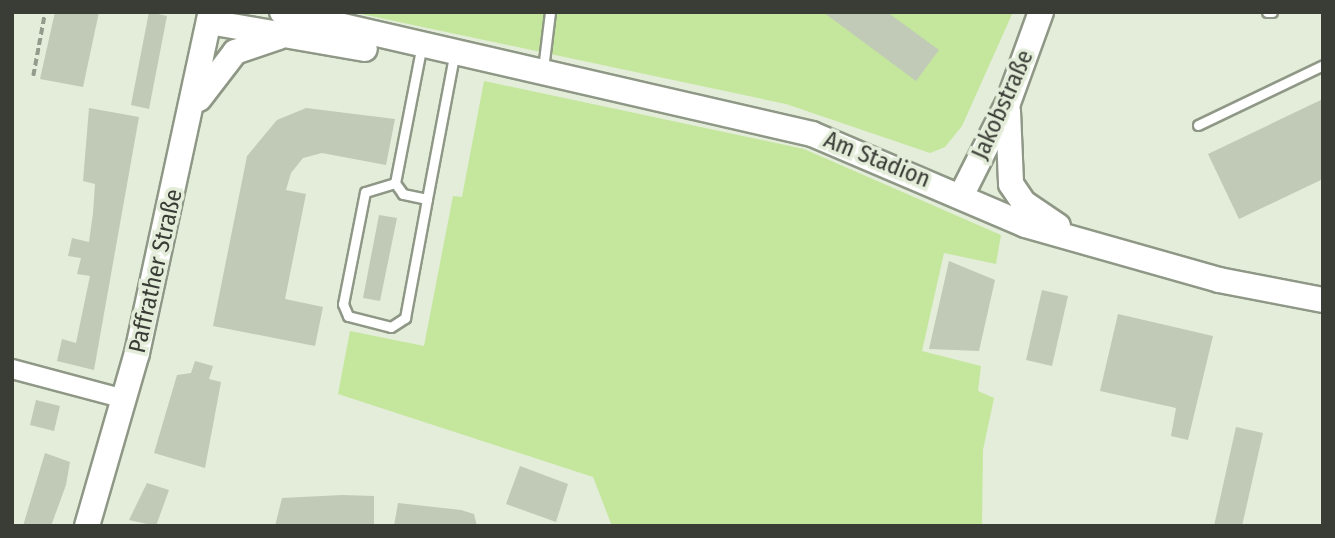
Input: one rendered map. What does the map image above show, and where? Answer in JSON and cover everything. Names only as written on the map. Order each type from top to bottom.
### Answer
[{"type":"main road","name":"Jakobstraße","points":[[961,196],[1008,103],[1041,12]]},
{"type":"main road","name":"Am Stadion","points":[[210,17],[286,24],[421,49],[812,134],[961,196],[1101,249],[1323,300]]},
{"type":"main road","name":"Paffrather Straße","points":[[88,526],[125,399],[191,115],[210,17]]},
{"type":"main road","points":[[191,115],[234,52],[286,24]]},
{"type":"main road","points":[[1008,103],[1011,184],[1043,218],[1101,249]]},
{"type":"street","points":[[12,369],[125,399]]},
{"type":"lane","points":[[542,74],[550,12]]},
{"type":"lane","points":[[421,49],[396,183],[403,194],[427,199]]},
{"type":"lane","points":[[396,183],[365,192],[343,304],[348,316],[400,326],[454,56]]},
{"type":"lane","points":[[1198,125],[1323,65]]},
{"type":"path","points":[[33,76],[45,12]]},
{"type":"green space","points":[[352,12],[1013,12],[962,126],[945,147],[930,153],[786,104]]},
{"type":"green space","points":[[484,81],[804,149],[1001,235],[996,264],[944,253],[922,351],[981,366],[978,391],[994,398],[983,450],[982,526],[612,526],[593,477],[338,394],[350,331],[424,346],[453,196],[462,197]]},
{"type":"building","points":[[55,12],[99,12],[83,87],[40,79]]},
{"type":"building","points":[[149,12],[167,16],[149,109],[131,105]]},
{"type":"building","points":[[823,12],[887,12],[939,50],[916,81]]},
{"type":"building","points":[[1323,99],[1323,179],[1239,219],[1208,154]]},
{"type":"building","points":[[89,108],[139,117],[94,370],[57,361],[62,339],[76,343],[90,276],[77,274],[81,258],[68,256],[72,238],[89,242],[95,184],[83,181]]},
{"type":"building","points":[[306,108],[395,119],[386,165],[322,153],[303,158],[291,173],[286,190],[306,194],[285,299],[323,307],[315,346],[213,326],[247,156],[277,120]]},
{"type":"building","points":[[379,215],[397,218],[380,301],[363,298]]},
{"type":"building","points":[[949,261],[995,280],[979,351],[929,349]]},
{"type":"building","points":[[1042,290],[1068,296],[1052,366],[1026,360]]},
{"type":"building","points":[[1118,314],[1213,336],[1188,440],[1171,436],[1176,408],[1100,391]]},
{"type":"building","points":[[195,361],[213,366],[209,379],[221,382],[205,468],[154,453],[177,375],[191,373]]},
{"type":"building","points":[[36,400],[60,406],[54,431],[30,425]]},
{"type":"building","points":[[1236,427],[1263,433],[1242,526],[1214,526]]},
{"type":"building","points":[[45,453],[70,462],[66,485],[51,526],[23,526]]},
{"type":"building","points":[[520,466],[568,484],[556,522],[506,504]]},
{"type":"building","points":[[147,483],[169,490],[156,526],[129,520]]},
{"type":"building","points":[[374,496],[374,526],[275,526],[282,498]]},
{"type":"building","points":[[398,503],[461,510],[474,514],[477,526],[394,526]]}]
